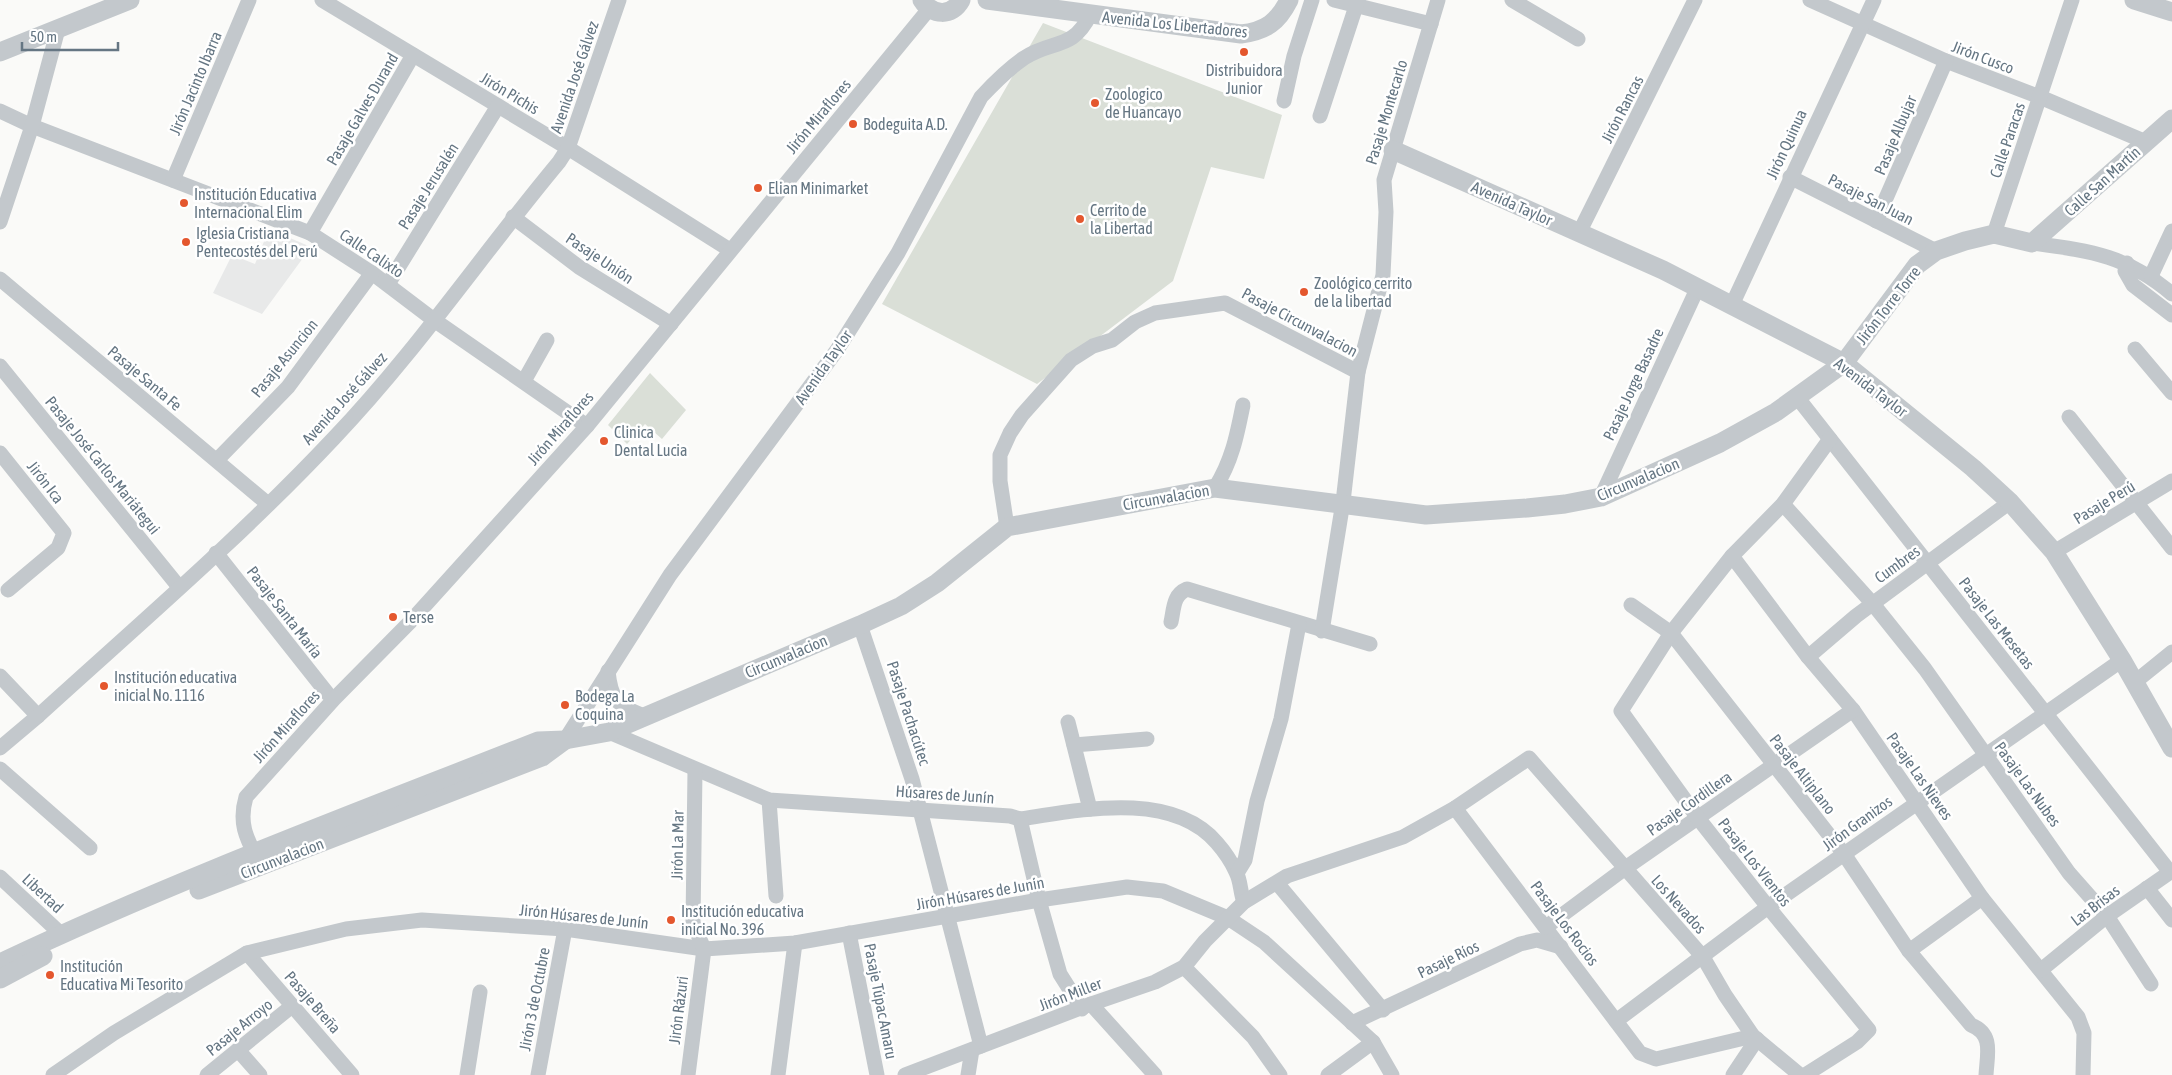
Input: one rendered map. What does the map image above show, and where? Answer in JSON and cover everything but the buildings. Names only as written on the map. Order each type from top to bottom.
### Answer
[{"type":"street","points":[[0,52],[58,29],[97,7],[130,0]]},
{"type":"street","name":"Jirón Jacinto Ibarra","points":[[173,180],[250,0]]},
{"type":"street","name":"Jirón Pichis","points":[[322,0],[568,148],[730,250]]},
{"type":"street","name":"Avenida José Gálvez","points":[[0,748],[38,716],[216,553],[335,438],[434,320],[513,217],[559,162],[568,148],[619,0]]},
{"type":"street","points":[[926,4],[938,13],[948,12],[956,8],[961,0]]},
{"type":"street","name":"Avenida Los Libertadores","points":[[987,0],[1241,34],[1266,29],[1281,16],[1289,0]]},
{"type":"street","points":[[1284,101],[1294,56],[1312,0]]},
{"type":"street","points":[[1334,0],[1357,4],[1431,24]]},
{"type":"street","name":"Pasaje Montecarlo","points":[[1322,631],[1343,502],[1358,372],[1383,275],[1386,212],[1384,180],[1438,0]]},
{"type":"street","points":[[1512,0],[1578,39]]},
{"type":"street","name":"Jirón Rancas","points":[[1579,233],[1695,0]]},
{"type":"street","name":"Jirón Cusco","points":[[1810,0],[1862,22],[1946,62],[2040,97],[2146,142]]},
{"type":"street","name":"Jirón Quinua","points":[[1732,305],[1862,22],[1874,0]]},
{"type":"street","name":"Calle Paracas","points":[[1994,234],[2072,0]]},
{"type":"street","points":[[2134,0],[2166,7]]},
{"type":"street","name":"Jirón Miraflores","points":[[257,860],[245,835],[242,813],[246,797],[334,699],[410,622],[587,426],[671,324],[926,4]]},
{"type":"street","points":[[1320,116],[1357,4]]},
{"type":"street","name":"Avenida Taylor","points":[[565,740],[670,575],[837,350],[898,253],[981,97],[998,78],[1026,57],[1073,39],[1082,30],[1090,15]]},
{"type":"street","points":[[0,222],[32,126],[58,29]]},
{"type":"street","name":"Pasaje Galves Durand","points":[[310,233],[413,55]]},
{"type":"street","name":"Pasaje Albujar","points":[[1876,222],[1946,62]]},
{"type":"street","name":"Pasaje Jerusalén","points":[[388,284],[498,106]]},
{"type":"street","name":"Calle Calixto","points":[[0,111],[32,126],[310,233],[388,284],[434,320],[587,426]]},
{"type":"street","name":"Calle San Martín","points":[[2032,243],[2172,119]]},
{"type":"street","name":"Avenida Taylor","points":[[1394,150],[1698,287],[1844,363],[1973,468],[2010,502],[2054,552],[2122,660],[2172,748]]},
{"type":"street","name":"Pasaje San Juan","points":[[1790,177],[1936,251]]},
{"type":"street","name":"Pasaje Unión","points":[[513,217],[579,267],[671,324]]},
{"type":"street","points":[[2150,276],[2172,231]]},
{"type":"street","points":[[1936,251],[1994,234],[2032,243],[2076,249],[2127,263],[2150,276],[2172,294]]},
{"type":"street","name":"Jirón Torre Torre","points":[[1844,363],[1917,265],[1936,251]]},
{"type":"street","points":[[2127,263],[2125,271],[2133,286],[2172,315]]},
{"type":"street","name":"Pasaje Asuncion","points":[[217,460],[288,386],[372,273]]},
{"type":"street","name":"Pasaje Santa Fe","points":[[0,279],[268,504]]},
{"type":"street","name":"Pasaje Jorge Basadre","points":[[1601,497],[1698,287]]},
{"type":"street","name":"Pasaje Circunvalacion","points":[[1007,527],[1000,481],[1000,454],[1010,433],[1022,415],[1071,360],[1093,346],[1112,340],[1135,322],[1155,313],[1225,303],[1358,372]]},
{"type":"street","points":[[524,381],[547,340]]},
{"type":"street","points":[[2135,349],[2172,393]]},
{"type":"street","name":"Circunvalacion","points":[[0,979],[69,942],[538,741],[565,740],[609,732],[860,625],[901,606],[937,583],[1007,527],[1216,488],[1343,502],[1426,515],[1527,508],[1565,504],[1601,497],[1720,443],[1776,412],[1844,363]]},
{"type":"street","name":"Pasaje José Carlos Mariátegui","points":[[0,366],[179,587]]},
{"type":"street","name":"Pasaje Las Mesetas","points":[[1797,396],[2171,871]]},
{"type":"street","points":[[1216,488],[1227,470],[1234,450],[1243,405]]},
{"type":"street","points":[[2069,417],[2172,548]]},
{"type":"street","points":[[1671,633],[1732,556],[1783,504],[1830,439]]},
{"type":"street","name":"Jirón Ica","points":[[0,453],[64,533],[58,548],[8,590]]},
{"type":"street","name":"Pasaje Perú","points":[[2054,552],[2172,482]]},
{"type":"street","name":"Cumbres","points":[[1808,657],[1873,604],[2010,502]]},
{"type":"street","name":"Pasaje Las Nubes","points":[[1783,504],[1873,604],[1925,669],[2069,873],[2107,916],[2151,984]]},
{"type":"street","name":"Pasaje Santa María","points":[[216,553],[327,693]]},
{"type":"street","name":"Pasaje Las Nieves","points":[[1732,556],[1808,657],[1853,710],[1982,898],[2078,1017],[2084,1033],[2083,1075]]},
{"type":"street","points":[[1171,622],[1175,600],[1180,592],[1187,589],[1370,644]]},
{"type":"street","name":"Pasaje Altiplano","points":[[1631,605],[1671,633],[1844,854],[1910,951],[1971,1025],[1979,1028],[1986,1036],[1988,1044],[1986,1075]]},
{"type":"street","points":[[1237,873],[1245,860],[1257,801],[1281,719],[1299,624]]},
{"type":"street","name":"Pasaje Pachacútec","points":[[860,625],[921,810],[977,1048]]},
{"type":"street","name":"Pasaje Los Vientos","points":[[1671,633],[1621,711],[1698,818],[1869,1030],[1851,1046],[1805,1075]]},
{"type":"street","points":[[2135,682],[2172,652]]},
{"type":"street","name":"Jirón Granizos","points":[[1616,1020],[1768,907],[2122,660]]},
{"type":"street","points":[[608,671],[610,689],[616,701],[625,709],[644,716]]},
{"type":"street","points":[[0,676],[38,716]]},
{"type":"street","name":"Pasaje Cordillera","points":[[1546,927],[1624,869],[1853,710]]},
{"type":"street","points":[[1068,722],[1090,809]]},
{"type":"street","name":"Húsares de Junín","points":[[609,732],[769,800],[1010,816],[1020,819],[1105,807],[1160,812],[1199,825],[1218,844],[1237,873],[1244,902]]},
{"type":"street","points":[[1074,745],[1147,739]]},
{"type":"street","name":"Los Nevados","points":[[1455,808],[1529,758],[1624,869],[1703,957],[1725,995],[1755,1037],[1800,1075]]},
{"type":"street","points":[[0,769],[90,848]]},
{"type":"street","name":"Jirón La Mar","points":[[695,770],[693,924],[704,948]]},
{"type":"street","points":[[769,800],[776,896]]},
{"type":"street","points":[[1228,918],[1244,902],[1287,876],[1403,837],[1455,808]]},
{"type":"street","name":"Pasaje Los Rocios","points":[[1455,808],[1640,1053],[1656,1059],[1755,1037]]},
{"type":"street","points":[[1020,819],[1039,900],[1060,974],[1086,1006],[1155,1075]]},
{"type":"street","name":"Circunvalacion","points":[[0,963],[62,934],[257,860]]},
{"type":"street","name":"Las Brisas","points":[[2041,970],[2107,916],[2171,871]]},
{"type":"street","name":"Libertad","points":[[0,877],[62,934]]},
{"type":"street","points":[[1277,883],[1383,1010]]},
{"type":"street","name":"Jirón Húsares de Junín","points":[[53,1075],[114,1033],[247,953],[346,929],[422,920],[565,929],[704,948],[795,943],[1039,900],[1127,887],[1163,891],[1228,918],[1264,942],[1373,1042],[1392,1075]]},
{"type":"street","points":[[2147,888],[2172,920]]},
{"type":"street","points":[[1910,951],[1982,898]]},
{"type":"street","name":"Jirón Miller","points":[[905,1075],[1086,1006],[1155,982],[1184,967],[1204,942],[1228,918]]},
{"type":"street","name":"Jirón 3 de Octubre","points":[[538,1075],[565,929]]},
{"type":"street","name":"Pasaje Túpac Amaru","points":[[849,933],[877,1075]]},
{"type":"street","name":"Pasaje Ríos","points":[[1352,1023],[1520,944],[1537,940],[1561,947]]},
{"type":"street","points":[[778,1075],[795,943]]},
{"type":"street","name":"Jirón Rázuri","points":[[688,1075],[704,948]]},
{"type":"street","name":"Pasaje Breña","points":[[247,953],[352,1075]]},
{"type":"street","points":[[1184,967],[1253,1038],[1280,1075]]},
{"type":"street","points":[[467,1075],[480,992]]},
{"type":"street","name":"Pasaje Arroyo","points":[[207,1075],[292,1006]]},
{"type":"street","points":[[1733,1075],[1755,1037]]},
{"type":"street","points":[[1328,1075],[1373,1042]]},
{"type":"street","points":[[968,1075],[977,1048]]},
{"type":"street","points":[[238,1050],[260,1075]]},
{"type":"shaded area","points":[[1043,23],[1282,115],[1264,179],[1211,167],[1173,281],[1037,384],[882,304]]},
{"type":"shaded area","points":[[269,229],[311,247],[262,314],[213,293],[232,255],[255,264]]},
{"type":"shaded area","points":[[650,373],[686,410],[662,439],[645,424],[627,444],[608,425]]},
{"type":"place","name":"Distribuidora Junior","points":[[1244,52]]},
{"type":"place","name":"Zoologico de Huancayo","points":[[1095,103]]},
{"type":"place","name":"Bodeguita A.D.","points":[[853,124]]},
{"type":"place","name":"Elian Minimarket","points":[[758,188]]},
{"type":"place","name":"Institución Educativa Internacional Elim","points":[[184,203]]},
{"type":"place","name":"Cerrito de la Libertad","points":[[1080,219]]},
{"type":"place","name":"Iglesia Cristiana Pentecostés del Perú","points":[[186,242]]},
{"type":"place","name":"Zoológico cerrito de la libertad","points":[[1304,292]]},
{"type":"place","name":"Clinica Dental Lucia","points":[[604,441]]},
{"type":"place","name":"Terse","points":[[393,617]]},
{"type":"place","name":"Institución educativa inicial No. 1116","points":[[104,686]]},
{"type":"place","name":"Bodega La Coquina","points":[[565,705]]},
{"type":"place","name":"Institución educativa inicial No. 396","points":[[671,920]]},
{"type":"place","name":"Institución Educativa Mi Tesorito","points":[[50,975]]}]
